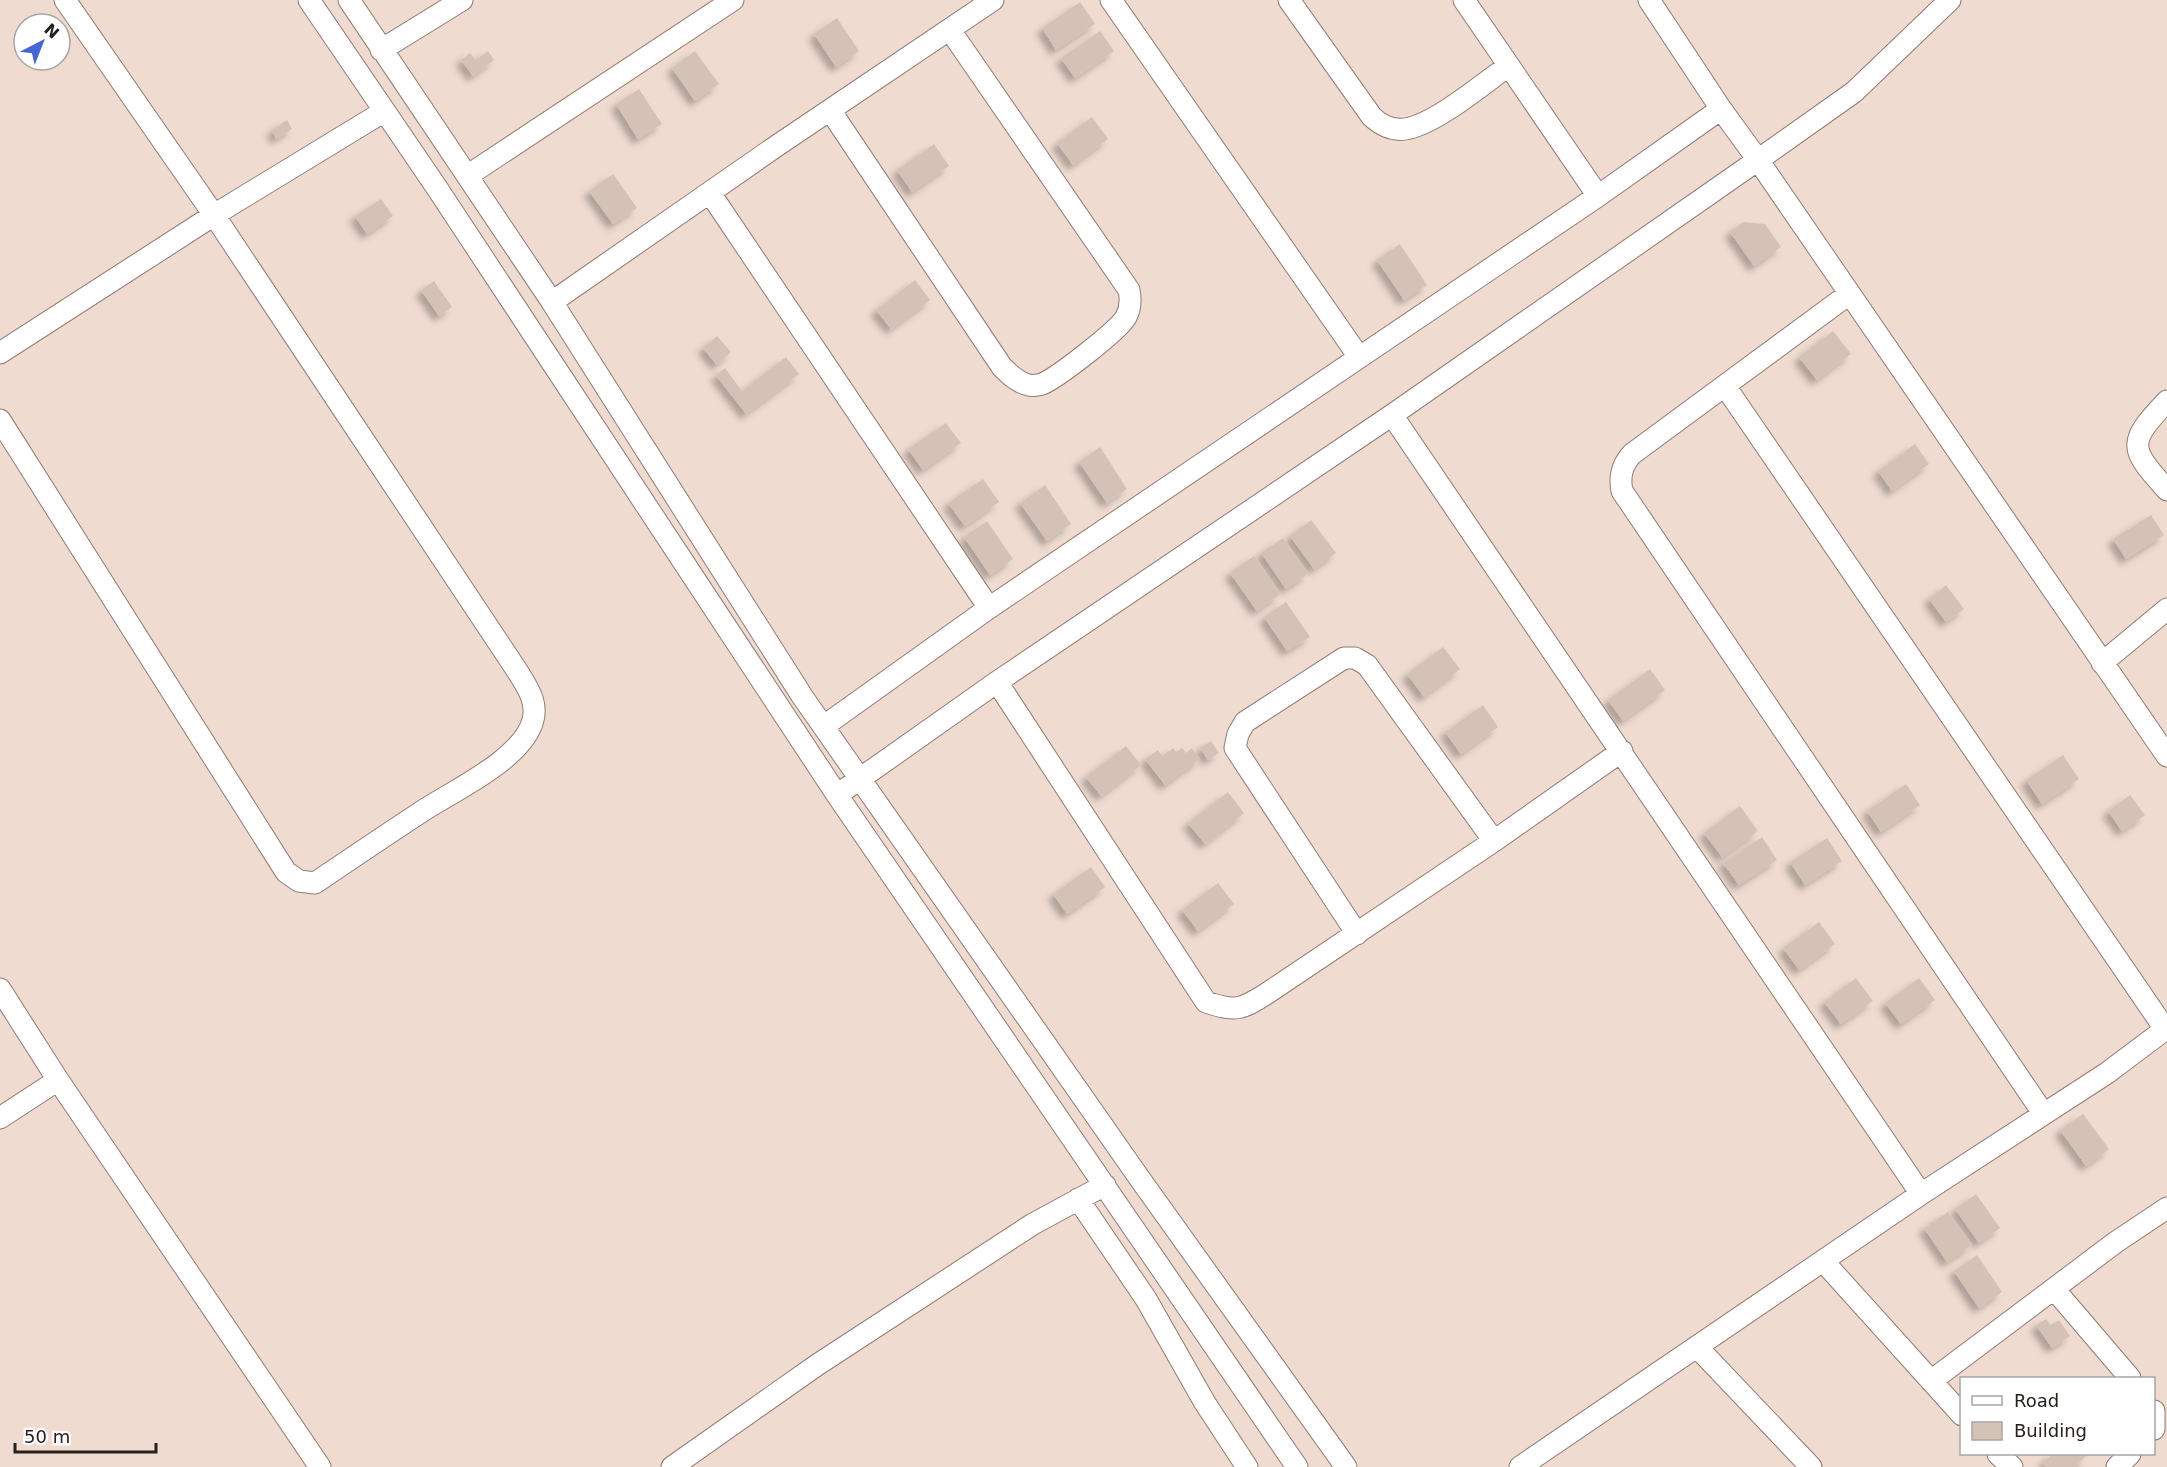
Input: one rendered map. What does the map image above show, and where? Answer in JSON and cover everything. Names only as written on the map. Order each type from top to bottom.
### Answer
[{"type":"street","points":[[0,420],[292,877],[306,884],[315,883],[420,812],[488,771],[518,746],[528,733],[534,719],[532,695],[384,468],[66,0]]},
{"type":"street","points":[[309,0],[443,198],[837,795],[1296,1467]]},
{"type":"street","points":[[349,0],[552,302],[786,671],[1140,1179],[1346,1467]]},
{"type":"street","points":[[381,50],[462,0]]},
{"type":"street","points":[[467,176],[733,0]]},
{"type":"street","points":[[552,302],[993,0]]},
{"type":"street","points":[[1111,0],[1359,357]]},
{"type":"street","points":[[1289,0],[1372,117],[1386,127],[1406,129],[1431,119],[1508,66]]},
{"type":"street","points":[[1464,0],[1598,196]]},
{"type":"street","points":[[1649,0],[1721,110],[1758,160],[2167,756]]},
{"type":"street","points":[[837,795],[997,682],[1392,415],[1854,92],[1950,0]]},
{"type":"street","points":[[830,110],[1002,367],[1014,378],[1028,385],[1041,384],[1052,378],[1092,349],[1125,320],[1131,306],[1129,290],[950,30]]},
{"type":"street","points":[[824,726],[989,608],[1598,196],[1721,110]]},
{"type":"street","points":[[0,353],[214,216],[383,112]]},
{"type":"street","points":[[710,193],[989,608]]},
{"type":"street","points":[[1849,294],[1632,454],[1625,461],[1622,470],[1620,480],[1622,491],[2043,1113]]},
{"type":"street","points":[[1520,1467],[1921,1194],[2107,1072],[2166,1028],[1725,386]]},
{"type":"street","points":[[2167,401],[2143,426],[2138,440],[2138,451],[2143,464],[2167,490]]},
{"type":"street","points":[[1392,415],[1921,1194]]},
{"type":"street","points":[[2102,663],[2167,609]]},
{"type":"street","points":[[1357,934],[1235,748],[1238,734],[1245,722],[1344,658],[1355,658],[1367,665],[1494,841]]},
{"type":"street","points":[[997,682],[1206,1002],[1226,1008],[1245,1007],[1494,841],[1622,751]]},
{"type":"street","points":[[0,989],[58,1080],[320,1467]]},
{"type":"street","points":[[0,1118],[58,1080]]},
{"type":"street","points":[[672,1467],[817,1365],[1033,1224],[1105,1185]]},
{"type":"street","points":[[1078,1199],[1146,1299],[1204,1403],[1247,1467]]},
{"type":"street","points":[[1931,1381],[2116,1242],[2167,1208]]},
{"type":"street","points":[[1823,1262],[1960,1413]]},
{"type":"street","points":[[2054,1289],[2129,1377]]},
{"type":"street","points":[[1697,1347],[1811,1467]]},
{"type":"street","points":[[1999,1455],[2012,1467]]},
{"type":"street","points":[[2117,1467],[2129,1455]]},
{"type":"building","points":[[1080,2],[1095,24],[1056,50],[1042,28]]},
{"type":"building","points":[[837,18],[859,51],[836,67],[814,34]]},
{"type":"building","points":[[1100,31],[1114,51],[1075,78],[1061,58]]},
{"type":"building","points":[[488,51],[494,60],[473,76],[461,60],[470,53],[476,60]]},
{"type":"building","points":[[695,51],[719,84],[695,101],[672,68]]},
{"type":"building","points":[[639,89],[662,124],[638,139],[616,104]]},
{"type":"building","points":[[1092,117],[1108,139],[1073,165],[1057,143]]},
{"type":"building","points":[[287,120],[292,129],[276,139],[272,130]]},
{"type":"building","points":[[934,144],[949,166],[912,192],[897,170]]},
{"type":"building","points":[[613,174],[637,208],[613,224],[589,191]]},
{"type":"building","points":[[381,199],[393,216],[367,234],[355,216]]},
{"type":"building","points":[[1743,222],[1765,224],[1781,247],[1754,266],[1730,232]]},
{"type":"building","points":[[1400,244],[1427,285],[1404,300],[1377,260]]},
{"type":"building","points":[[915,280],[930,300],[891,329],[876,310]]},
{"type":"building","points":[[434,281],[452,307],[439,316],[421,290]]},
{"type":"building","points":[[1833,331],[1851,354],[1817,380],[1799,357]]},
{"type":"building","points":[[717,336],[731,352],[717,365],[703,348]]},
{"type":"building","points":[[786,357],[799,374],[746,414],[716,375],[725,368],[742,391]]},
{"type":"building","points":[[946,423],[961,443],[923,470],[908,449]]},
{"type":"building","points":[[1915,444],[1929,464],[1892,491],[1878,471]]},
{"type":"building","points":[[1100,447],[1127,489],[1107,503],[1079,462]]},
{"type":"building","points":[[983,479],[999,502],[965,526],[948,503]]},
{"type":"building","points":[[1045,485],[1071,524],[1047,541],[1020,503]]},
{"type":"building","points":[[2151,515],[2164,535],[2126,559],[2113,539]]},
{"type":"building","points":[[1311,520],[1336,553],[1314,569],[1290,536]]},
{"type":"building","points":[[987,521],[1013,559],[990,575],[964,537]]},
{"type":"building","points":[[1283,538],[1308,574],[1286,589],[1261,553]]},
{"type":"building","points":[[1254,556],[1280,594],[1257,611],[1230,573]]},
{"type":"building","points":[[1946,585],[1964,609],[1946,622],[1929,599]]},
{"type":"building","points":[[1286,602],[1310,637],[1287,651],[1264,617]]},
{"type":"building","points":[[1443,647],[1460,669],[1424,697],[1407,674]]},
{"type":"building","points":[[1650,669],[1665,690],[1623,721],[1608,700]]},
{"type":"building","points":[[1483,705],[1498,727],[1461,754],[1445,732]]},
{"type":"building","points":[[1211,741],[1219,753],[1208,760],[1200,748]]},
{"type":"building","points":[[1126,746],[1141,765],[1101,796],[1086,777]]},
{"type":"building","points":[[1173,748],[1176,752],[1182,748],[1186,753],[1192,748],[1200,759],[1165,785],[1145,759],[1158,750],[1162,756]]},
{"type":"building","points":[[2063,755],[2079,779],[2042,804],[2026,780]]},
{"type":"building","points":[[1906,784],[1920,805],[1881,832],[1867,811]]},
{"type":"building","points":[[1228,792],[1244,813],[1205,844],[1188,823]]},
{"type":"building","points":[[2130,795],[2145,815],[2122,831],[2108,811]]},
{"type":"building","points":[[1740,806],[1758,831],[1722,857],[1704,833]]},
{"type":"building","points":[[1762,837],[1777,860],[1739,885],[1723,863]]},
{"type":"building","points":[[1827,838],[1842,861],[1805,885],[1790,862]]},
{"type":"building","points":[[1091,867],[1105,887],[1067,914],[1053,894]]},
{"type":"building","points":[[1218,883],[1234,904],[1198,931],[1182,910]]},
{"type":"building","points":[[1819,922],[1835,944],[1799,970],[1783,948]]},
{"type":"building","points":[[1856,978],[1873,1001],[1841,1024],[1824,1002]]},
{"type":"building","points":[[1919,978],[1935,1000],[1901,1024],[1885,1003]]},
{"type":"building","points":[[2083,1114],[2109,1149],[2086,1166],[2060,1130]]},
{"type":"building","points":[[1976,1194],[2000,1228],[1979,1243],[1955,1209]]},
{"type":"building","points":[[1948,1212],[1972,1245],[1947,1262],[1924,1228]]},
{"type":"building","points":[[1977,1255],[2002,1292],[1979,1308],[1954,1271]]},
{"type":"building","points":[[2046,1319],[2051,1325],[2059,1320],[2070,1336],[2052,1348],[2036,1325]]},
{"type":"building","points":[[2051,1455],[2087,1455],[2075,1467],[2046,1467],[2043,1463]]}]
